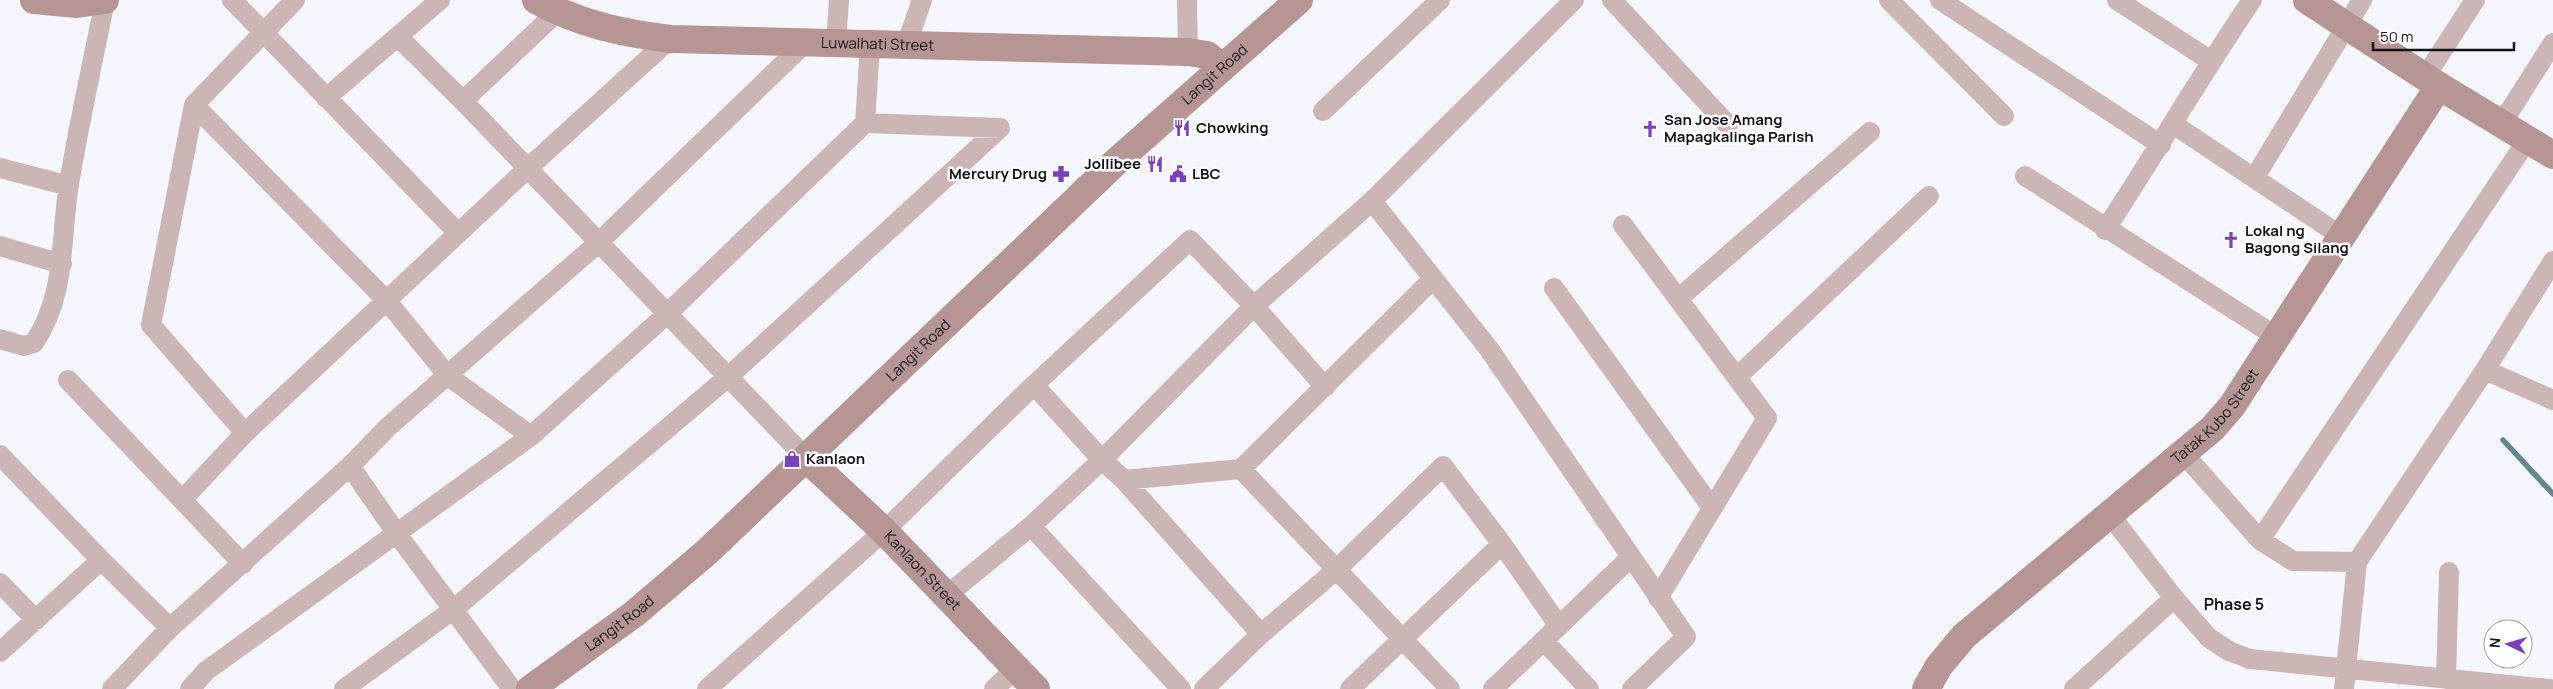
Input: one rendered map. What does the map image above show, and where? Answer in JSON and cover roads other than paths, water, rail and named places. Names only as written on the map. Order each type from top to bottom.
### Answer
[{"type":"street","points":[[0,339],[24,346],[34,343],[48,318],[62,264],[69,186],[105,0],[91,3],[60,4],[34,0]]},
{"type":"street","points":[[232,0],[458,233]]},
{"type":"street","points":[[245,433],[151,325],[194,105],[295,0]]},
{"type":"street","points":[[326,98],[440,0]]},
{"type":"street","points":[[836,43],[838,0]]},
{"type":"street","points":[[906,46],[922,0]]},
{"type":"street","points":[[1187,0],[1188,52]]},
{"type":"street","name":"Langit Road","points":[[530,689],[634,614],[708,550],[1118,160],[1299,0]]},
{"type":"street","points":[[1323,111],[1440,0]]},
{"type":"street","points":[[946,596],[1031,526],[1102,460],[1254,306],[1372,201],[1574,0]]},
{"type":"street","points":[[1612,0],[1728,125]]},
{"type":"street","points":[[1889,0],[2004,116]]},
{"type":"street","points":[[1940,0],[2161,145]]},
{"type":"street","points":[[2117,0],[2211,61]]},
{"type":"street","points":[[2105,230],[2161,145],[2211,61],[2252,0]]},
{"type":"street","points":[[2307,0],[2432,81],[2553,155]]},
{"type":"street","points":[[2255,177],[2362,0]]},
{"type":"street","points":[[2432,81],[2476,0]]},
{"type":"street","points":[[463,100],[546,6]]},
{"type":"street","name":"Luwalhati Street","points":[[546,6],[609,30],[670,39],[1188,52],[1207,55],[1221,67]]},
{"type":"street","points":[[398,37],[463,100],[806,458]]},
{"type":"street","points":[[183,499],[245,433],[528,168],[670,39]]},
{"type":"street","points":[[112,689],[170,628],[350,466],[387,428],[598,243],[805,43]]},
{"type":"street","points":[[2502,123],[2553,43]]},
{"type":"street","points":[[190,689],[206,671],[531,436],[667,314],[865,122],[870,44]]},
{"type":"street","name":"Tatak Kubo Street","points":[[1926,689],[1938,666],[1964,636],[2212,429],[2232,406],[2341,236],[2432,81]]},
{"type":"street","points":[[194,105],[388,301],[448,376],[531,436]]},
{"type":"street","points":[[344,689],[454,609],[728,377],[1000,128],[865,122]]},
{"type":"street","points":[[2173,124],[2341,236]]},
{"type":"street","points":[[1678,299],[1870,132]]},
{"type":"street","points":[[2260,540],[2528,139]]},
{"type":"street","points":[[0,168],[69,186]]},
{"type":"street","points":[[2025,176],[2105,230],[2277,337]]},
{"type":"street","points":[[1737,377],[1929,196]]},
{"type":"street","points":[[1372,201],[1489,349],[1630,558],[1686,637],[1632,689]]},
{"type":"street","points":[[1623,225],[1766,418],[1658,598]]},
{"type":"street","points":[[707,689],[884,531],[1034,385],[1190,240],[1254,306],[1325,387]]},
{"type":"street","points":[[0,246],[62,264]]},
{"type":"street","points":[[2344,680],[2358,562],[2550,272]]},
{"type":"street","points":[[1124,480],[1241,469],[1433,279]]},
{"type":"street","points":[[1554,288],[1712,508]]},
{"type":"street","points":[[2486,370],[2553,400]]},
{"type":"street","points":[[68,380],[243,564]]},
{"type":"street","points":[[1034,385],[1102,460],[1124,480],[1261,634]]},
{"type":"street","points":[[2183,453],[2260,540],[2293,561],[2358,562]]},
{"type":"street","points":[[0,455],[101,560],[170,628]]},
{"type":"street","name":"Kanlaon Street","points":[[806,458],[884,531],[1036,689]]},
{"type":"street","points":[[350,466],[397,534],[512,689]]},
{"type":"street","points":[[1204,689],[1261,634],[1336,570],[1443,466],[1502,544],[1559,626]]},
{"type":"street","points":[[1241,469],[1450,689]]},
{"type":"street","points":[[2110,515],[2174,598],[2209,638],[2229,651],[2250,659],[2344,680],[2446,679],[2550,689]]},
{"type":"street","points":[[1031,526],[1182,689]]},
{"type":"street","points":[[1350,689],[1502,544]]},
{"type":"street","points":[[1494,689],[1630,558]]},
{"type":"street","points":[[0,652],[101,560]]},
{"type":"street","points":[[2446,679],[2448,572]]},
{"type":"street","points":[[0,583],[36,620]]},
{"type":"street","points":[[2074,689],[2174,598]]},
{"type":"street","points":[[1544,640],[1589,689]]},
{"type":"street","points":[[994,689],[1016,668]]},
{"type":"waterway","points":[[2503,440],[2553,494]]},
{"type":"place","name":"Chowking","points":[[1182,128]]},
{"type":"place","name":"San Jose Amang Mapagkalinga Parish","points":[[1650,129]]},
{"type":"place","name":"Jollibee","points":[[1155,164]]},
{"type":"place","name":"Mercury Drug","points":[[1061,174]]},
{"type":"place","name":"LBC","points":[[1178,174]]},
{"type":"place","name":"Lokal ng Bagong Silang","points":[[2231,240]]},
{"type":"place","name":"Kanlaon","points":[[792,459]]},
{"type":"district","name":"Phase 5","points":[[2234,604]]}]
